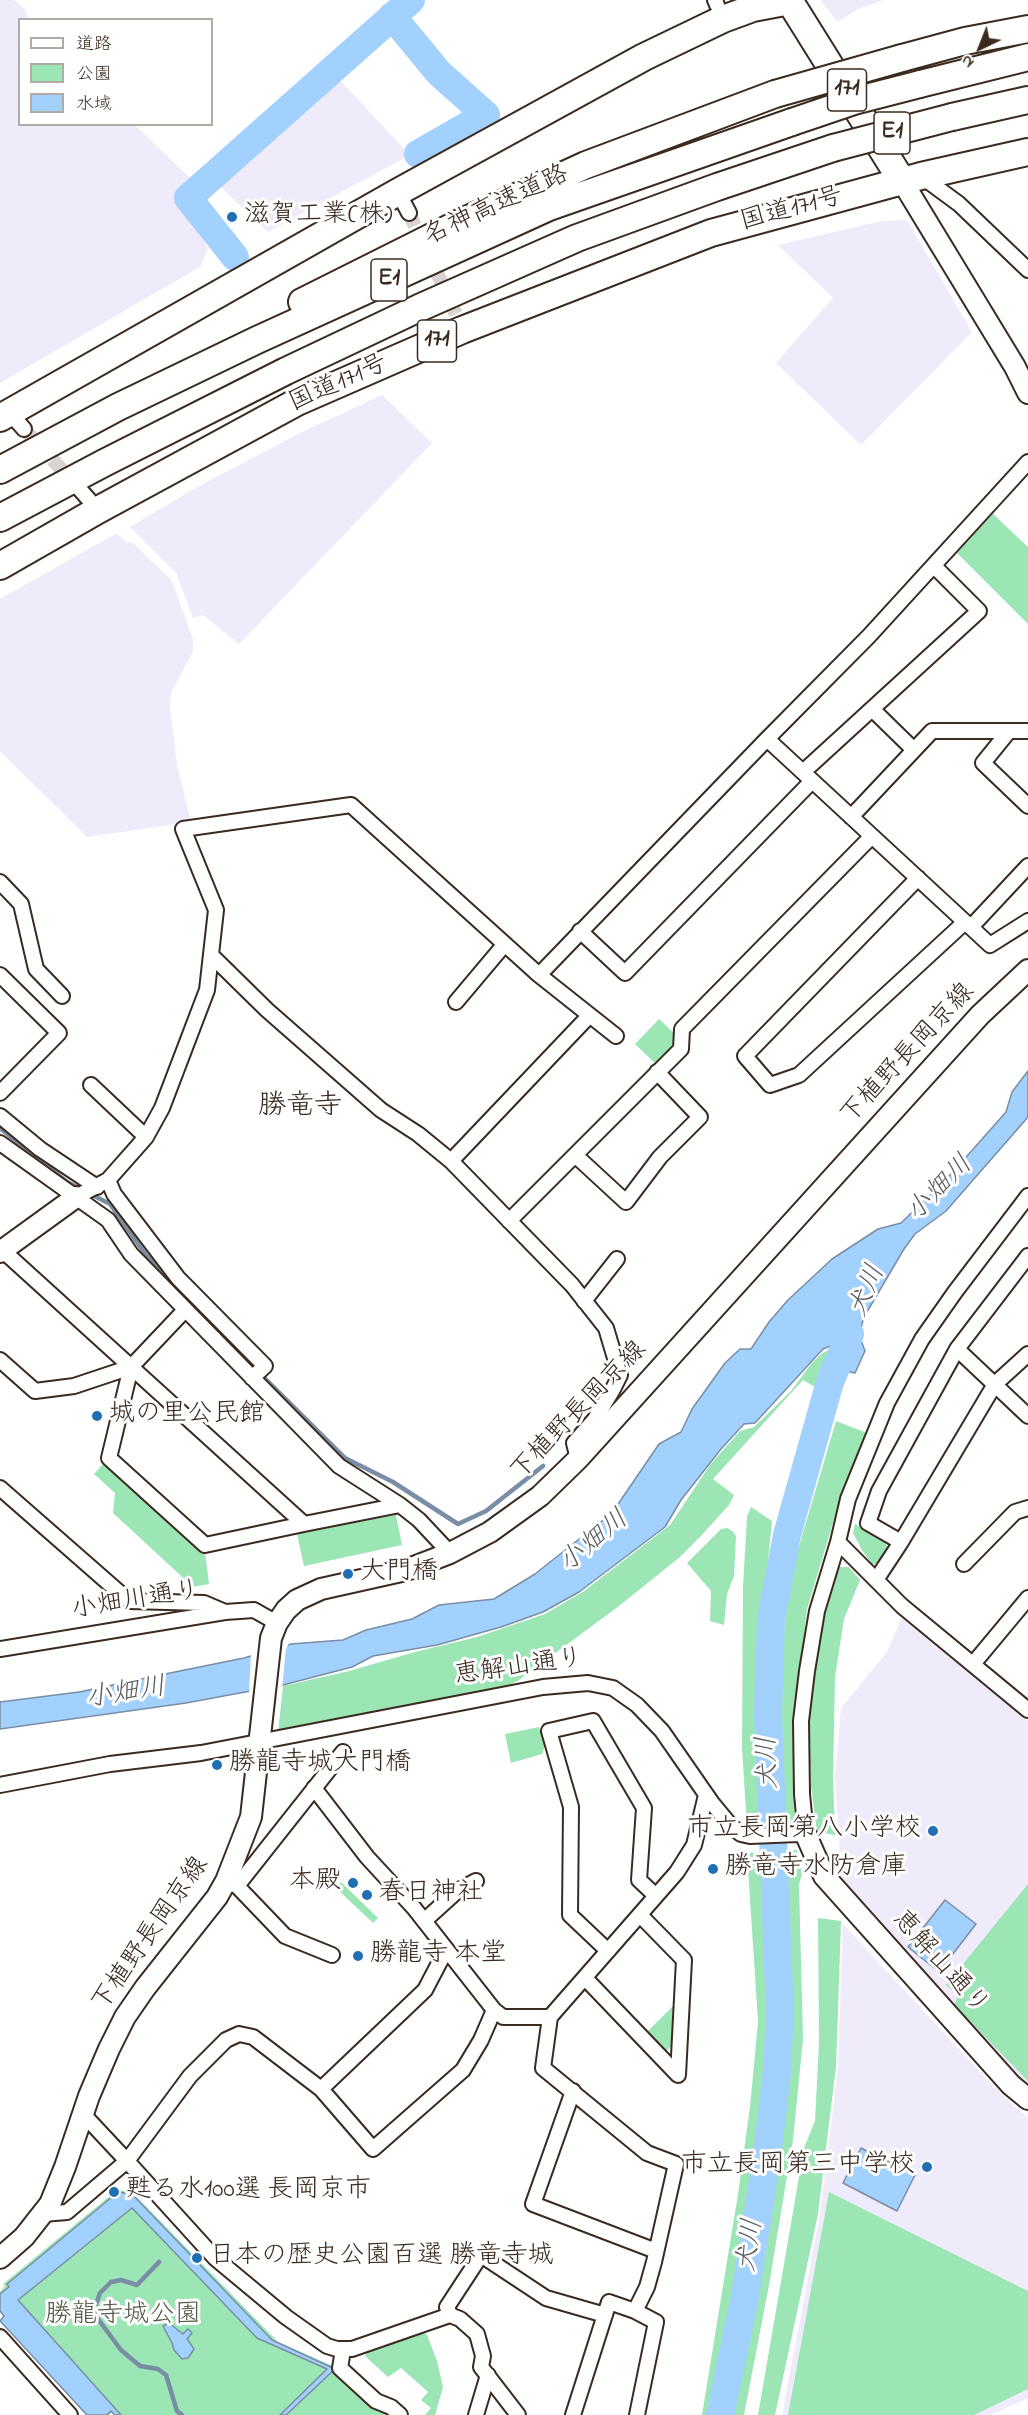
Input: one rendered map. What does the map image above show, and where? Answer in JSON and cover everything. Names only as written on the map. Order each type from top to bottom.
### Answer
[{"type":"highway","name":"171","points":[[11,420],[404,203],[552,108],[644,57],[723,19],[753,8],[790,1],[912,178]]},
{"type":"highway","points":[[552,108],[582,80],[719,2]]},
{"type":"highway","name":"名神高速道路","points":[[0,469],[270,319],[460,223],[586,165],[776,94],[965,41],[1028,29]]},
{"type":"highway","name":"名神高速道路","points":[[0,469],[118,407],[257,340],[549,207],[854,101],[1028,57]]},
{"type":"highway","name":"E1","points":[[0,519],[286,371],[419,308],[577,238],[832,148],[1028,100]]},
{"type":"highway","name":"国道171号","points":[[0,566],[297,402],[459,322],[711,233],[912,178],[1028,152]]},
{"type":"main road","points":[[912,178],[1028,393]]},
{"type":"main road","name":"下植野長岡京線","points":[[0,2258],[24,2237],[44,2214],[56,2191],[83,2114],[109,2049],[125,2018],[145,1988],[217,1897],[231,1884],[251,1817],[271,1638],[277,1623],[297,1600],[321,1589],[406,1570],[450,1553],[490,1532],[540,1496],[578,1459],[980,1015],[1028,970]]},
{"type":"main road","points":[[1,1250],[76,1197]]},
{"type":"main road","name":"恵解山通り","points":[[802,1834],[824,1876],[1011,2085],[1028,2099]]},
{"type":"street","points":[[912,178],[958,204],[1028,270]]},
{"type":"street","points":[[539,975],[869,636],[934,566],[957,546],[1028,462]]},
{"type":"street","points":[[76,485],[98,510]]},
{"type":"street","points":[[580,931],[625,973],[872,709],[979,611],[934,566]]},
{"type":"street","points":[[872,709],[914,750]]},
{"type":"street","points":[[851,817],[932,731],[1028,731]]},
{"type":"street","points":[[1009,731],[983,763],[1028,806]]},
{"type":"street","points":[[767,739],[990,945],[1028,921]]},
{"type":"street","points":[[76,1197],[103,1184],[146,1137],[162,1108],[207,990],[216,910],[183,829],[351,805],[504,945],[616,1036]]},
{"type":"street","points":[[509,1221],[681,1049],[682,1029],[872,836]]},
{"type":"street","points":[[918,878],[745,1056],[770,1085],[799,1075],[968,925],[1028,866]]},
{"type":"street","points":[[0,882],[21,904],[36,969],[62,996]]},
{"type":"street","points":[[456,1002],[504,945]]},
{"type":"street","points":[[211,955],[267,1010],[381,1110],[418,1134],[452,1161],[572,1285],[606,1328],[620,1375],[595,1419],[574,1443],[578,1459]]},
{"type":"street","points":[[0,975],[59,1033],[0,1093]]},
{"type":"street","points":[[452,1161],[590,1016]]},
{"type":"street","points":[[575,1155],[626,1202],[660,1157],[700,1117],[657,1072]]},
{"type":"street","points":[[91,1085],[146,1137]]},
{"type":"street","points":[[0,1116],[40,1149],[103,1184],[114,1194],[178,1278],[264,1366],[252,1378]]},
{"type":"street","points":[[0,1143],[108,1220],[131,1254],[339,1466],[400,1505],[419,1520],[450,1553]]},
{"type":"street","points":[[802,1834],[801,1721],[807,1671],[817,1611],[838,1542],[848,1499],[887,1403],[922,1340],[955,1292],[1028,1196]]},
{"type":"street","points":[[1,1250],[304,1524]]},
{"type":"street","points":[[901,1542],[868,1522],[879,1491],[957,1348],[1028,1256]]},
{"type":"street","points":[[584,1301],[616,1259]]},
{"type":"street","points":[[0,1360],[35,1391],[74,1386],[131,1367],[185,1310]]},
{"type":"street","points":[[957,1348],[1028,1416]]},
{"type":"street","points":[[876,1580],[995,1384],[1028,1354]]},
{"type":"street","points":[[131,1367],[109,1458],[205,1545],[400,1505]]},
{"type":"street","points":[[0,1488],[129,1601],[204,1603],[225,1612]]},
{"type":"street","points":[[964,1564],[1015,1512],[1028,1508]]},
{"type":"street","points":[[838,1542],[902,1606],[1028,1710]]},
{"type":"street","points":[[973,1664],[1028,1598]]},
{"type":"street","name":"小畑川通り","points":[[0,1649],[225,1612],[254,1610],[277,1623]]},
{"type":"street","name":"恵解山通り","points":[[0,1785],[110,1764],[201,1753],[259,1737],[543,1687],[588,1683],[613,1688],[637,1705],[662,1731],[706,1796],[731,1826],[741,1834],[750,1836],[802,1834]]},
{"type":"street","points":[[608,1951],[570,1915],[571,1807],[549,1731],[593,1721],[644,1808],[639,1880],[656,1896]]},
{"type":"street","points":[[332,1954],[285,1936],[231,1884],[343,1752]]},
{"type":"street","points":[[314,1788],[367,1857],[424,1921],[494,2010],[503,2016],[550,2017]]},
{"type":"street","points":[[635,2311],[647,2286],[676,2164],[647,2153],[543,2068],[550,2017],[677,1872],[694,1845],[706,1796]]},
{"type":"street","points":[[424,1921],[456,1892],[476,1881]]},
{"type":"street","points":[[585,1978],[678,2075],[684,1960],[640,1915]]},
{"type":"street","points":[[321,2089],[425,1990],[446,1950]]},
{"type":"street","points":[[44,2214],[67,2212],[127,2161],[190,2076],[219,2045],[232,2036],[239,2034],[253,2037],[321,2089],[373,2149],[463,2070],[481,2040],[494,2010]]},
{"type":"street","points":[[573,2091],[533,2204],[656,2251]]},
{"type":"street","points":[[83,2114],[215,2258],[286,2317],[322,2343],[343,2350],[450,2315],[460,2319],[477,2334],[483,2356],[481,2367],[518,2415]]},
{"type":"street","points":[[450,2315],[447,2307],[481,2255],[546,2298],[605,2315]]},
{"type":"street","points":[[573,2415],[609,2302],[635,2311],[656,2322],[637,2415]]},
{"type":"street","points":[[0,2337],[70,2415]]},
{"type":"street","points":[[343,2350],[340,2368],[376,2401],[391,2407],[400,2415]]},
{"type":"street","points":[[476,2415],[488,2375]]},
{"type":"shaded area","points":[[0,0],[14,0],[24,9],[28,18],[18,18],[18,126],[136,126],[196,184],[180,200],[208,249],[200,267],[0,383]]},
{"type":"shaded area","points":[[821,0],[883,0],[856,10],[837,22]]},
{"type":"shaded area","points":[[335,75],[410,155],[268,232],[213,180]]},
{"type":"shaded area","points":[[907,220],[972,332],[861,445],[776,363],[833,298],[778,245],[882,221]]},
{"type":"shaded area","points":[[382,395],[432,443],[239,644],[203,615],[193,618],[176,573],[130,527],[197,487],[302,432]]},
{"type":"shaded area","points":[[117,533],[127,543],[132,542],[172,581],[193,639],[193,652],[171,692],[170,707],[177,765],[191,822],[87,837],[0,751],[0,599]]},
{"type":"shaded area","name":"市立長岡第八小学校","points":[[902,1617],[1028,1721],[1028,2086],[952,2008],[842,1885],[835,1777],[841,1708],[887,1652]]},
{"type":"shaded area","name":"市立長岡第三中学校","points":[[843,1924],[996,2089],[1028,2118],[1028,2398],[991,2415],[782,2415],[820,2215],[838,2068]]},
{"type":"green space","points":[[992,513],[1028,547],[1028,624],[957,553]]},
{"type":"green space","points":[[659,1019],[677,1036],[676,1049],[659,1067],[635,1044]]},
{"type":"green space","points":[[836,1346],[817,1388],[803,1380],[713,1479],[734,1495],[729,1505],[700,1537],[680,1557],[619,1606],[519,1680],[480,1695],[278,1733],[283,1686],[477,1637],[545,1614],[584,1591],[670,1525],[710,1465],[740,1431],[754,1427],[791,1391],[821,1354]]},
{"type":"green space","points":[[836,1421],[867,1433],[839,1503],[807,1609],[794,1726],[795,1824],[777,1825],[776,1764],[789,1580]]},
{"type":"green space","points":[[106,1461],[205,1552],[209,1584],[193,1587],[113,1513],[115,1493],[94,1474]]},
{"type":"green space","points":[[751,1507],[772,1521],[762,1621],[761,1736],[764,1827],[747,1828],[742,1747],[743,1586],[747,1517]]},
{"type":"green space","points":[[396,1515],[402,1545],[304,1566],[297,1534]]},
{"type":"green space","points":[[855,1524],[885,1539],[887,1547],[879,1564],[872,1564],[862,1550],[853,1533]]},
{"type":"green space","points":[[727,1528],[736,1536],[734,1576],[727,1594],[724,1625],[710,1621],[711,1591],[687,1563],[721,1529]]},
{"type":"green space","points":[[838,1567],[849,1567],[860,1580],[844,1619],[835,1677],[833,1778],[835,1835],[817,1832],[811,1786],[809,1730],[811,1693],[826,1592]]},
{"type":"green space","points":[[539,1727],[545,1746],[542,1754],[511,1763],[505,1734]]},
{"type":"green space","points":[[797,1850],[802,1874],[799,1884],[803,2039],[793,2140],[769,2285],[744,2415],[731,2415],[751,2311],[782,2103],[788,2031],[782,1887],[777,1851]]},
{"type":"green space","points":[[766,1852],[775,2024],[766,2113],[755,2200],[716,2415],[702,2415],[738,2194],[750,2107],[758,2022],[747,1853]]},
{"type":"green space","points":[[341,1882],[378,1918],[373,1923],[336,1888]]},
{"type":"green space","points":[[1028,1884],[1028,2081],[954,2005],[958,1996],[946,1985]]},
{"type":"green space","points":[[818,1918],[841,1921],[836,2067],[818,2214],[775,2415],[758,2415],[804,2148],[815,2121],[819,2042]]},
{"type":"green space","points":[[676,2003],[672,2046],[666,2051],[647,2032]]},
{"type":"green space","name":"勝龍寺城公園","points":[[117,2190],[132,2192],[278,2342],[333,2366],[371,2404],[392,2415],[114,2415],[111,2413],[109,2415],[86,2415],[0,2321],[4,2316],[0,2312],[0,2292],[5,2286],[3,2284]]},
{"type":"green space","points":[[829,2192],[1028,2291],[1028,2389],[974,2415],[788,2415]]},
{"type":"green space","points":[[424,2333],[427,2335],[437,2361],[443,2387],[435,2415],[425,2415],[431,2408],[421,2400],[428,2392],[401,2368],[388,2377],[365,2356],[367,2352]]},
{"type":"water","name":"小畑川","points":[[1028,1071],[1028,1117],[946,1211],[915,1234],[904,1249],[864,1317],[859,1335],[865,1351],[855,1373],[829,1367],[838,1343],[823,1349],[755,1423],[744,1424],[721,1449],[681,1500],[665,1527],[579,1592],[543,1612],[501,1627],[437,1645],[373,1656],[352,1667],[283,1685],[186,1703],[0,1729],[0,1702],[79,1692],[244,1658],[291,1644],[343,1640],[366,1630],[412,1619],[439,1605],[494,1599],[535,1574],[612,1513],[659,1444],[681,1432],[692,1409],[725,1363],[740,1349],[751,1349],[769,1322],[788,1300],[832,1259],[878,1229],[901,1223],[952,1173],[1006,1112],[1012,1092]]},
{"type":"water","points":[[945,1900],[976,1924],[939,1972],[908,1947]]},
{"type":"water","points":[[861,2148],[915,2175],[897,2211],[843,2183]]},
{"type":"water","points":[[118,2192],[132,2194],[272,2340],[335,2369],[286,2415],[280,2415],[327,2369],[257,2338],[132,2208],[18,2300],[121,2415],[115,2415],[111,2411],[107,2415],[87,2415],[0,2321],[4,2316],[0,2311],[0,2294],[9,2287],[7,2284]]},
{"type":"water","points":[[169,2323],[183,2334],[188,2329],[192,2333],[187,2339],[194,2349],[188,2358],[182,2359],[174,2350],[163,2326]]},
{"type":"pier","points":[[290,1641],[286,1649],[282,1689],[249,1695],[251,1653]]},
{"type":"waterway","points":[[235,257],[188,198],[411,0]]},
{"type":"waterway","points":[[392,16],[439,73],[486,115],[418,154]]},
{"type":"waterway","points":[[0,1128],[67,1182],[110,1204],[146,1255],[188,1302],[345,1458],[393,1482],[458,1524],[486,1511],[543,1466]]},
{"type":"waterway","name":"犬川","points":[[720,2415],[744,2302],[767,2156],[777,2072],[780,2013],[768,1713],[771,1620],[787,1535],[830,1382],[850,1334]]},
{"type":"waterway","points":[[159,2262],[137,2285],[121,2280],[111,2282],[100,2293],[95,2307],[98,2319],[121,2350],[140,2366],[158,2369],[166,2375],[177,2411],[182,2415]]},
{"type":"tunnel","points":[[409,213],[456,314]]},
{"type":"tunnel","points":[[24,429],[75,484]]},
{"type":"place","name":"滋賀工業(株)","points":[[232,217]]},
{"type":"place","name":"城の里公民館","points":[[97,1416]]},
{"type":"place","name":"大門橋","points":[[348,1574]]},
{"type":"place","name":"勝龍寺城大門橋","points":[[217,1765]]},
{"type":"place","name":"市立長岡第八小学校","points":[[933,1831]]},
{"type":"place","name":"勝竜寺水防倉庫","points":[[713,1869]]},
{"type":"place","name":"本殿","points":[[353,1883]]},
{"type":"place","name":"春日神社","points":[[367,1895]]},
{"type":"place","name":"勝龍寺 本堂","points":[[358,1956]]},
{"type":"place","name":"市立長岡第三中学校","points":[[927,2167]]},
{"type":"place","name":"甦る水100選 長岡京市","points":[[114,2192]]},
{"type":"place","name":"日本の歴史公園百選 勝竜寺城","points":[[197,2258]]},
{"type":"district","name":"勝竜寺","points":[[300,1108]]}]
